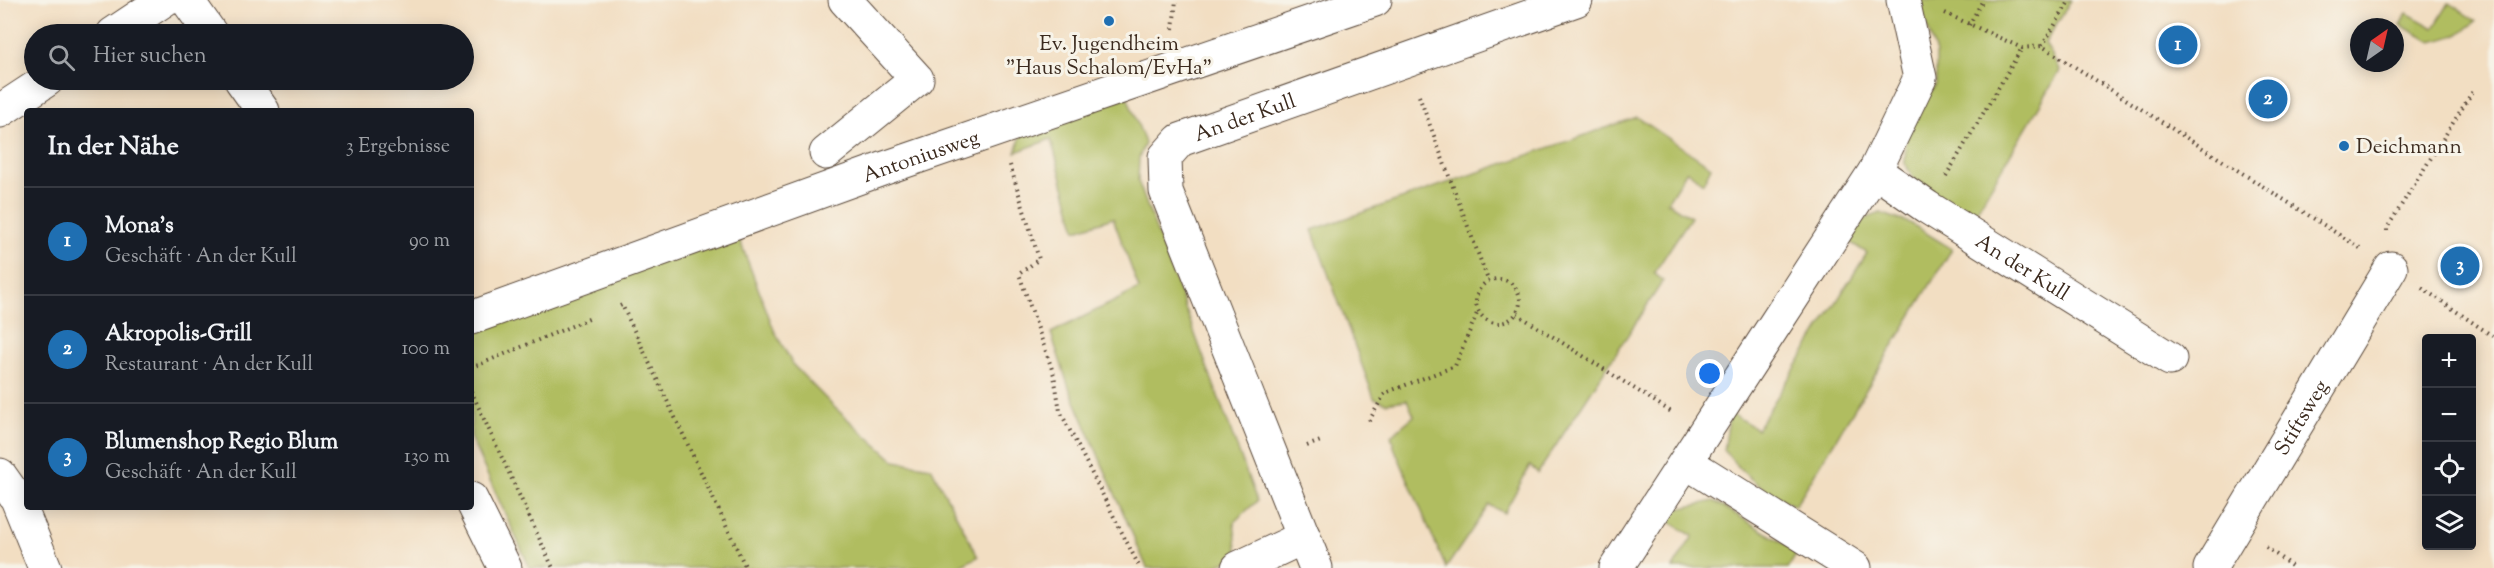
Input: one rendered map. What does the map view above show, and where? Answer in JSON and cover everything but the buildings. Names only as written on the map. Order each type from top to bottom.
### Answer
[{"type":"street","points":[[128,24],[164,0]]},
{"type":"street","points":[[187,0],[204,24]]},
{"type":"street","points":[[826,153],[917,79],[845,0]]},
{"type":"street","name":"Antoniusweg","points":[[474,317],[885,168],[1375,0]]},
{"type":"street","name":"An der Kull","points":[[1316,568],[1166,191],[1165,157],[1180,140],[1576,0]]},
{"type":"street","points":[[1616,568],[1875,171],[1920,78],[1903,0]]},
{"type":"street","points":[[0,111],[32,90]]},
{"type":"street","points":[[248,90],[261,108]]},
{"type":"street","name":"An der Kull","points":[[1875,171],[1928,207],[2170,359]]},
{"type":"street","name":"Stiftsweg","points":[[2210,568],[2391,268]]},
{"type":"street","points":[[1686,462],[1855,568]]},
{"type":"street","points":[[15,486],[45,568]]},
{"type":"street","points":[[474,505],[505,568]]},
{"type":"street","points":[[1238,568],[1304,537]]},
{"type":"path","points":[[1969,25],[1983,0]]},
{"type":"path","points":[[2042,46],[2070,0]]},
{"type":"path","points":[[1938,10],[2022,48],[2042,46],[2391,268],[2494,337]]},
{"type":"path","points":[[1928,207],[2022,48]]},
{"type":"path","points":[[1406,62],[1488,280]]},
{"type":"path","points":[[2391,268],[2387,228],[2473,92]]},
{"type":"path","points":[[999,130],[1039,259],[1019,274],[1054,375],[1060,411],[1140,568]]},
{"type":"path","points":[[1500,278],[1511,282],[1519,291],[1521,302],[1517,314],[1508,321],[1497,323],[1486,319],[1478,310],[1476,299],[1480,288],[1488,280],[1500,278]]},
{"type":"path","points":[[611,309],[622,305],[746,568]]},
{"type":"path","points":[[1369,421],[1385,393],[1455,366],[1478,310]]},
{"type":"path","points":[[474,367],[600,314]]},
{"type":"path","points":[[1517,314],[1705,433]]},
{"type":"path","points":[[474,397],[553,568]]},
{"type":"green space","points":[[1918,0],[2071,0],[2045,43],[2060,71],[1973,217],[1920,188],[1905,164],[1906,132],[1936,84],[1936,53]]},
{"type":"green space","points":[[2449,3],[2476,21],[2456,35],[2432,42],[2404,27],[2404,18],[2407,13],[2434,28]]},
{"type":"green space","points":[[1127,96],[1145,143],[1139,158],[1138,181],[1257,501],[1234,522],[1238,557],[1208,568],[1147,568],[1068,385],[1051,333],[1139,289],[1113,218],[1076,230],[1051,139],[1016,152],[1021,135]]},
{"type":"green space","points":[[1637,117],[1711,167],[1703,183],[1687,171],[1667,202],[1691,217],[1654,273],[1663,281],[1538,473],[1530,466],[1504,513],[1489,505],[1446,568],[1394,447],[1391,435],[1414,416],[1407,400],[1386,403],[1374,398],[1312,230]]},
{"type":"green space","points":[[1880,213],[1910,223],[1952,249],[1795,506],[1755,482],[1724,450],[1730,413],[1757,429],[1867,253],[1845,239],[1855,223]]},
{"type":"green space","points":[[737,233],[774,330],[793,365],[834,407],[895,461],[931,467],[978,557],[956,568],[530,568],[474,446],[474,330]]},
{"type":"green space","points":[[1714,501],[1798,552],[1788,568],[1673,568],[1693,536],[1665,519],[1678,509]]},
{"type":"place","name":"Ev. Jugendheim \"Haus Schalom/EvHa\"","points":[[1109,21]]},
{"type":"place","name":"Mona's","points":[[2178,45]]},
{"type":"place","name":"Akropolis-Grill","points":[[2268,99]]},
{"type":"place","name":"Deichmann","points":[[2344,146]]},
{"type":"place","name":"Blumenshop Regio Blum","points":[[2460,266]]}]
